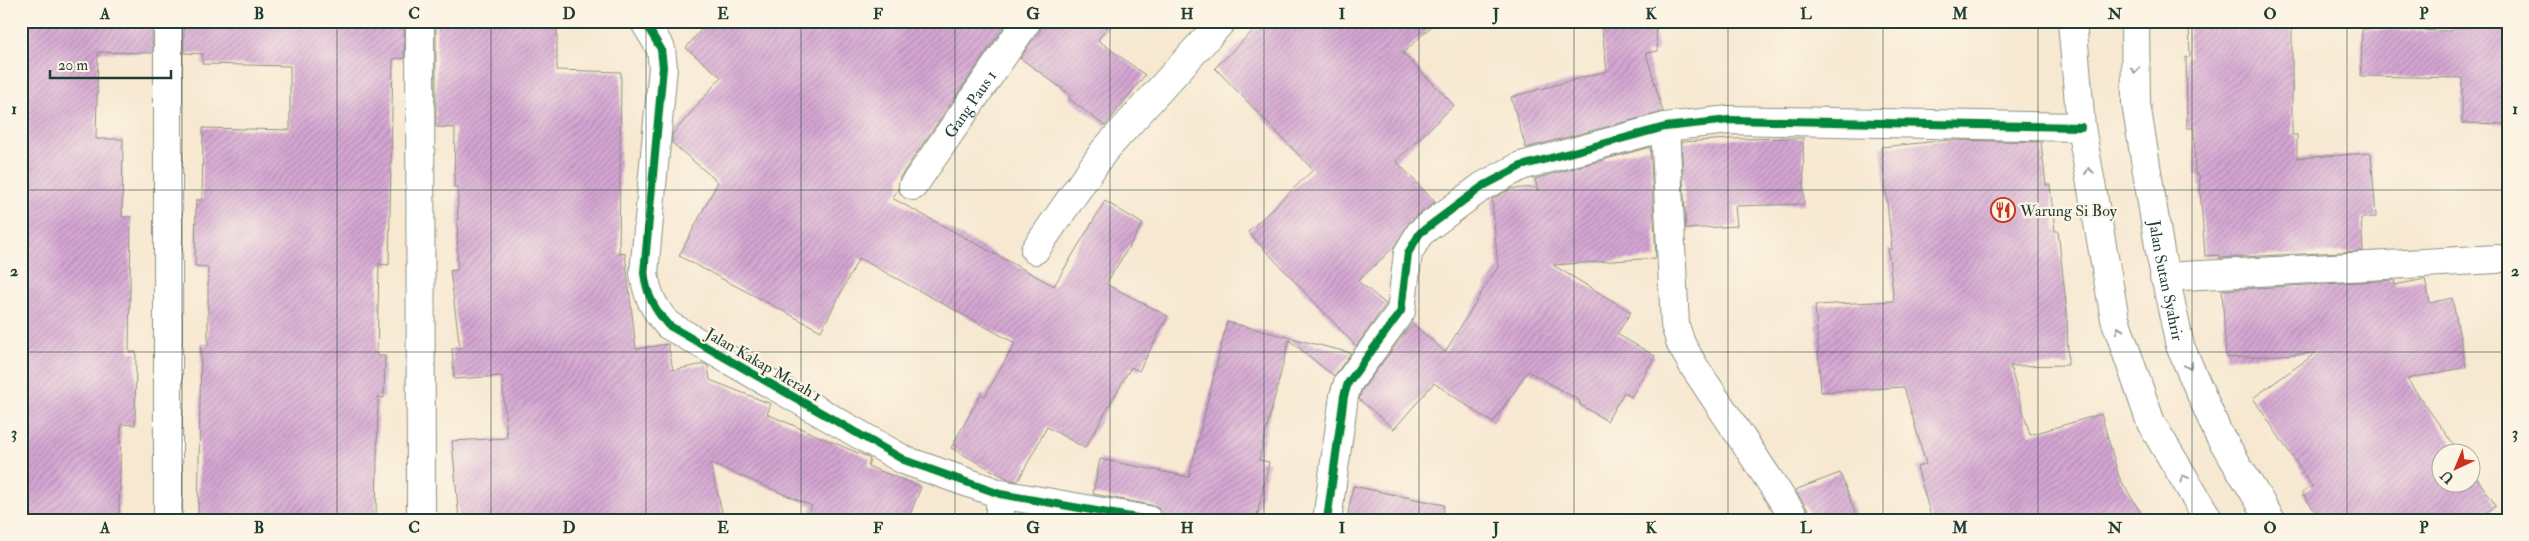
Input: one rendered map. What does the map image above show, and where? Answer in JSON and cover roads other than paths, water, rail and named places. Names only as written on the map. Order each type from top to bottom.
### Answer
[{"type":"street","points":[[168,21],[168,520]]},
{"type":"street","points":[[420,21],[421,520]]},
{"type":"street","name":"Jalan Kakap Merah 1","points":[[644,21],[661,49],[663,67],[644,273],[647,291],[654,310],[668,325],[904,460],[1000,507],[1148,520]]},
{"type":"street","name":"Gang Paus 1","points":[[913,186],[1026,21]]},
{"type":"street","points":[[1036,250],[1104,151],[1222,21]]},
{"type":"street","points":[[2072,21],[2081,127],[2115,319],[2151,424],[2209,520]]},
{"type":"street","name":"Jalan Sutan Syahrir","points":[[2135,21],[2136,104],[2164,276],[2180,346],[2218,434],[2270,520]]},
{"type":"street","points":[[1328,520],[1344,396],[1348,383],[1402,311],[1408,253],[1413,242],[1420,233],[1483,186],[1521,166],[1665,127],[1729,120],[1762,119],[2081,127]]},
{"type":"street","points":[[1665,127],[1672,305],[1677,331],[1693,365],[1796,520]]},
{"type":"street","points":[[2164,276],[2498,258]]},
{"type":"place","name":"Warung Si Boy","points":[[2003,210]]}]
